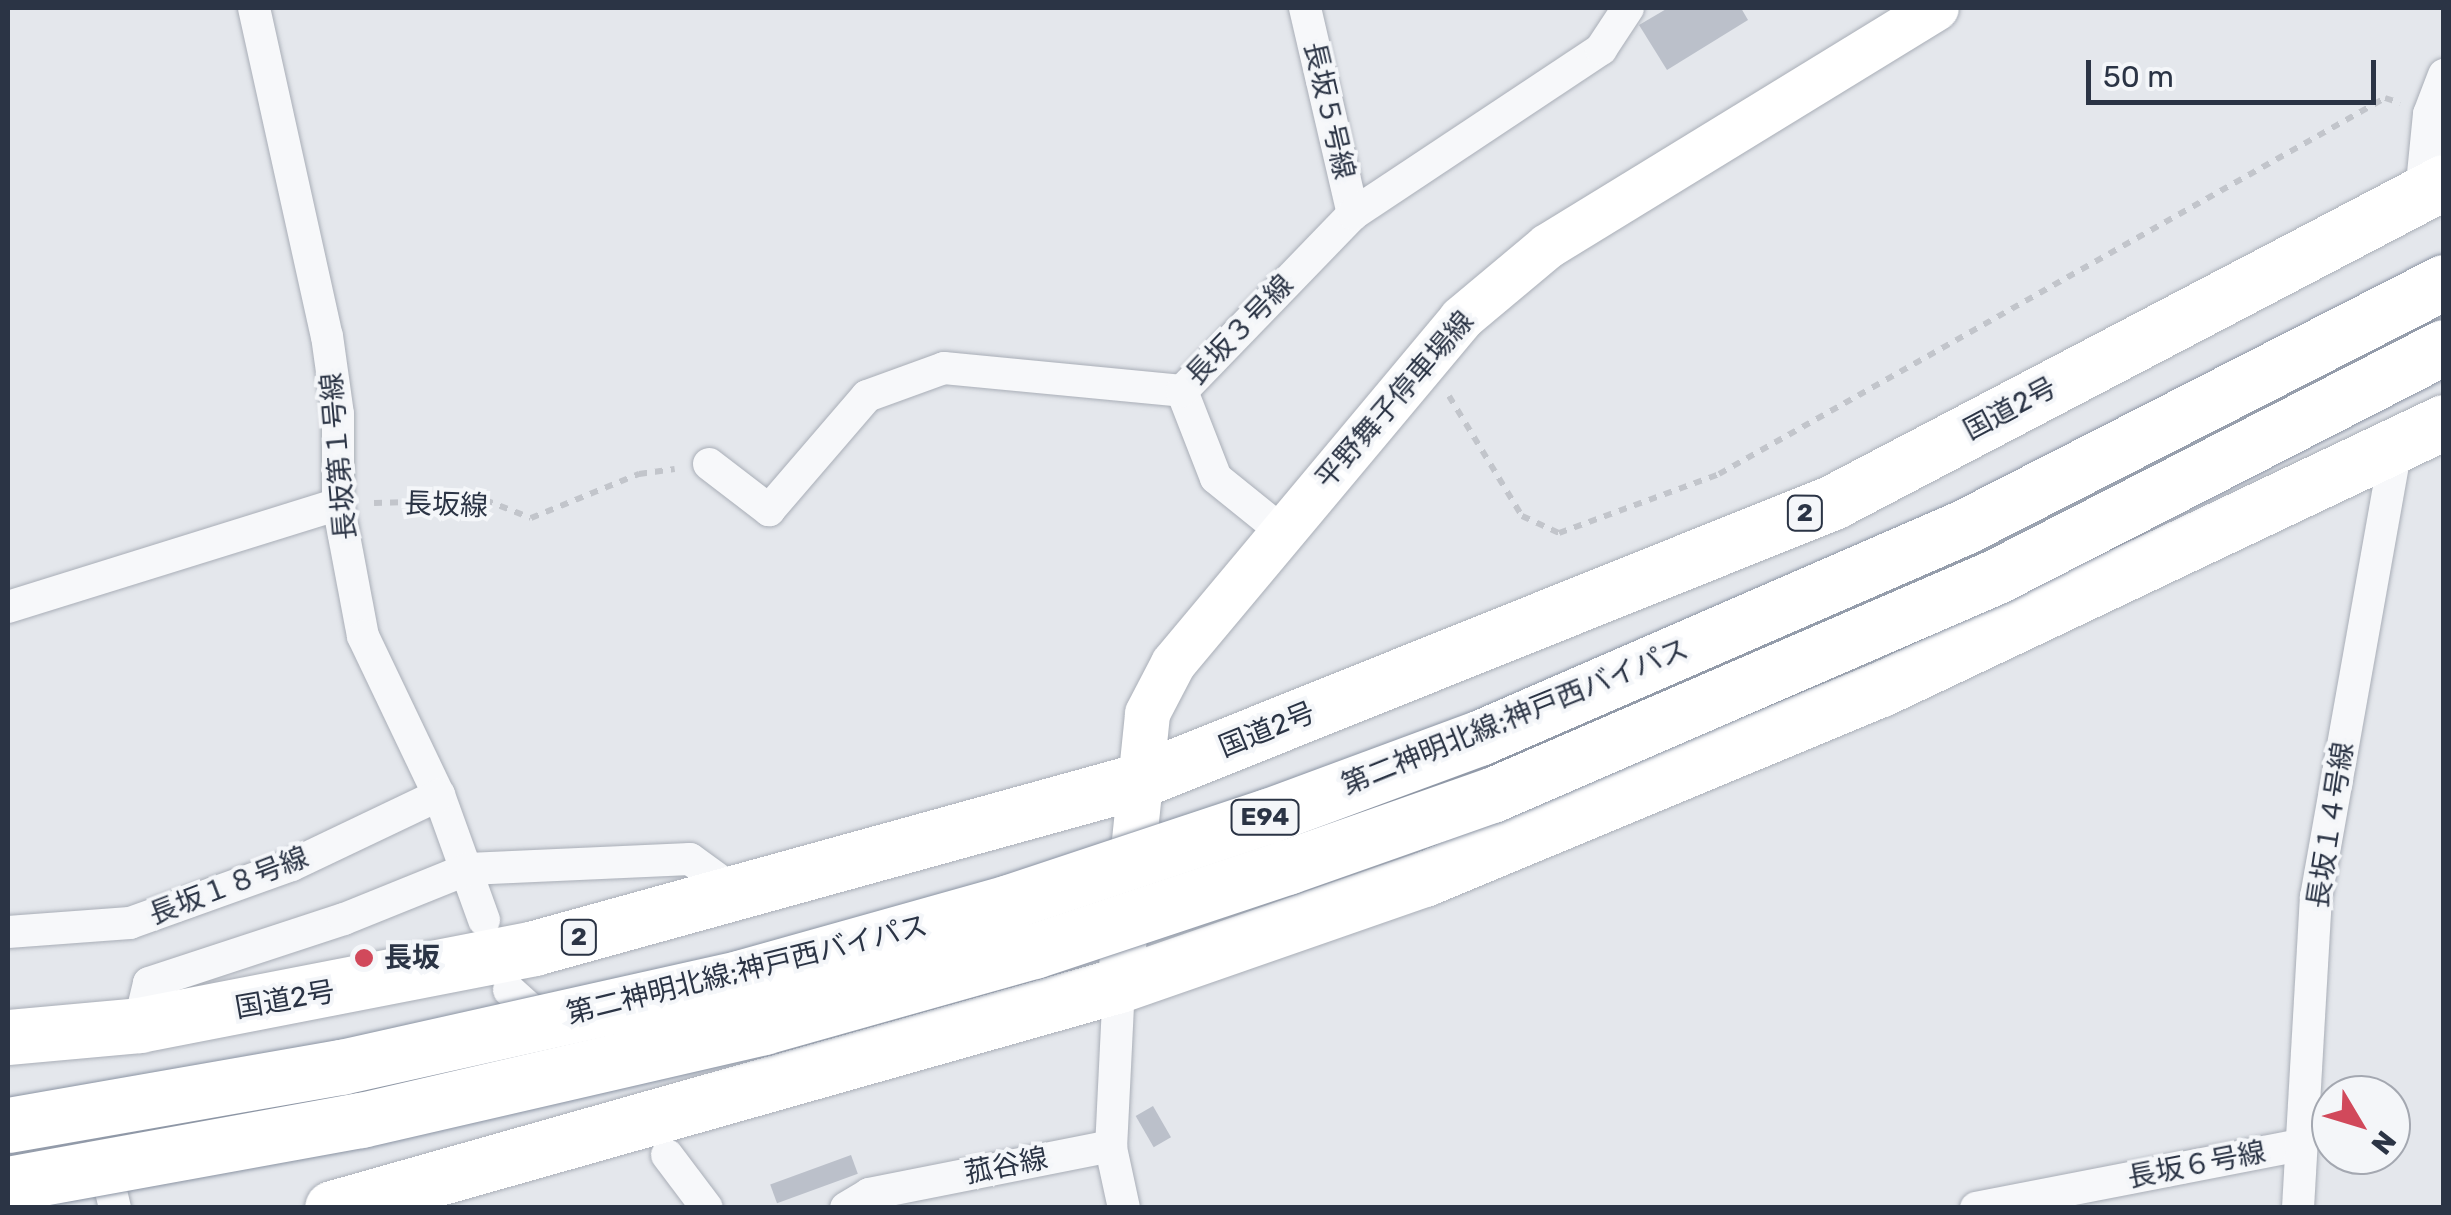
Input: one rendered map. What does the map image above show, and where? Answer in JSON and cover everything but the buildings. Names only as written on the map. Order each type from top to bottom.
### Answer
[{"type":"highway","name":"国道2号","points":[[8,1036],[139,1025],[350,988],[741,896],[1138,782],[1833,502],[2432,188]]},
{"type":"highway","name":"第二神明北線;神戸西バイパス","points":[[8,1124],[341,1067],[742,977],[1009,902],[1268,816],[1479,738],[1964,526],[2444,282]]},
{"type":"highway","name":"第二神明北線;神戸西バイパス","points":[[8,1184],[361,1120],[763,1026],[1034,952],[1287,867],[1492,795],[1997,576],[2444,348]]},
{"type":"highway","points":[[332,1208],[1119,985],[1424,879],[1881,690],[2425,432]]},
{"type":"main road","name":"平野舞子停車場線","points":[[1119,985],[1148,714],[1173,663],[1461,318],[1547,246],[1936,8]]},
{"type":"street","name":"長坂第１号線","points":[[254,8],[328,336],[338,414],[338,504],[363,636],[438,795],[484,920]]},
{"type":"street","name":"長坂５号線","points":[[1305,8],[1353,214]]},
{"type":"street","name":"長坂３号線","points":[[709,464],[768,510],[867,396],[944,368],[1182,391],[1353,214],[1601,49],[1628,8]]},
{"type":"street","points":[[2432,188],[2429,114],[2444,75]]},
{"type":"street","points":[[1182,391],[1216,478],[1283,532]]},
{"type":"street","name":"長坂１４号線","points":[[2298,1208],[2316,897],[2425,432]]},
{"type":"street","points":[[8,606],[338,504]]},
{"type":"street","name":"長坂１８号線","points":[[8,932],[130,924],[292,865],[438,795]]},
{"type":"street","points":[[139,1025],[149,983],[344,919],[468,869],[690,859],[741,896]]},
{"type":"street","points":[[1119,985],[1111,1146],[1124,1208]]},
{"type":"street","points":[[509,990],[630,1099]]},
{"type":"street","points":[[8,1149],[263,1109],[560,1036]]},
{"type":"street","points":[[98,1135],[114,1208]]},
{"type":"street","name":"長坂６号線","points":[[1976,1208],[2300,1145]]},
{"type":"street","name":"菰谷線","points":[[846,1208],[869,1194],[1111,1146]]},
{"type":"street","points":[[667,1155],[707,1208]]},
{"type":"path","points":[[1427,360],[1522,516],[1560,533],[1719,474],[2385,98],[2429,114]]},
{"type":"path","name":"長坂線","points":[[338,504],[485,500],[531,518],[639,474],[709,464]]},
{"type":"place","name":"長坂","points":[[364,958]]}]
